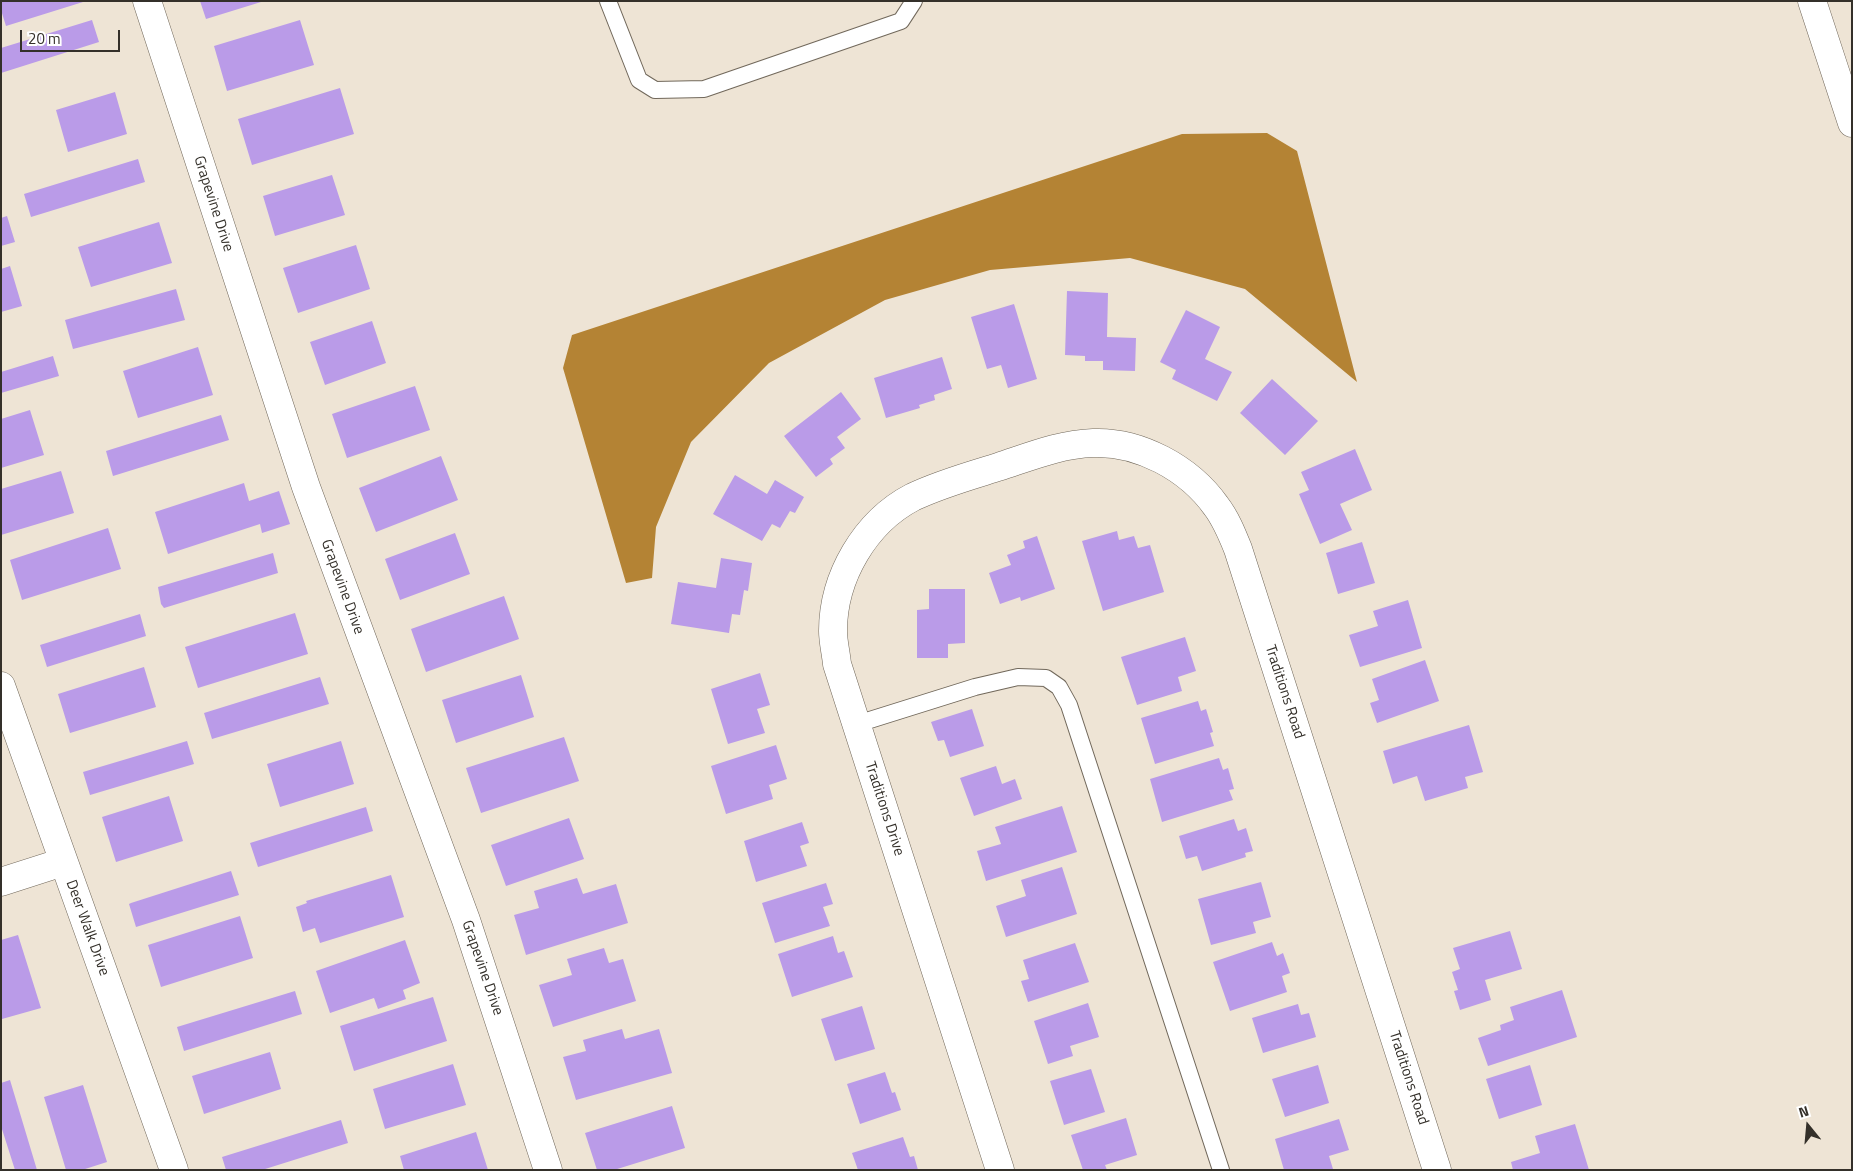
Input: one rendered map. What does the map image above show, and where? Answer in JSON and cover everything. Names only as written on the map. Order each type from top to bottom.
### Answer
[{"type":"street","name":"Grapevine Drive","points":[[146,1],[306,487],[466,920],[548,1170]]},
{"type":"street","points":[[1812,1],[1852,123]]},
{"type":"street","name":"Traditions Road","points":[[940,485],[1061,447],[1108,443],[1140,450],[1182,472],[1206,493],[1216,506],[1225,519],[1238,549],[1437,1170]]},
{"type":"street","name":"Traditions Drive","points":[[940,485],[911,498],[884,517],[872,528],[854,555],[841,584],[834,615],[835,649],[837,664],[856,724],[1000,1170]]},
{"type":"street","name":"Deer Walk Drive","points":[[1,686],[174,1170]]},
{"type":"street","points":[[1,882],[63,862]]},
{"type":"lane","points":[[608,1],[638,80],[654,90],[704,89],[713,86],[901,21],[914,1]]},
{"type":"lane","points":[[856,724],[976,687],[1018,678],[1046,678],[1059,687],[1069,705],[1221,1170]]},
{"type":"shaded area","points":[[1267,133],[1297,151],[1357,382],[1245,289],[1130,258],[990,270],[885,300],[769,363],[691,442],[656,527],[652,578],[626,583],[563,368],[572,335],[1182,134]]},
{"type":"building","points":[[1,1],[83,2],[6,26],[1,10]]},
{"type":"building","points":[[200,1],[261,1],[261,2],[206,19]]},
{"type":"building","points":[[92,20],[99,42],[1,73],[1,48]]},
{"type":"building","points":[[300,20],[314,65],[227,91],[214,46]]},
{"type":"building","points":[[340,88],[354,134],[252,165],[238,119]]},
{"type":"building","points":[[115,92],[127,134],[68,152],[56,110]]},
{"type":"building","points":[[138,159],[145,182],[31,217],[24,194]]},
{"type":"building","points":[[332,175],[345,215],[275,236],[263,196]]},
{"type":"building","points":[[7,216],[15,242],[1,246],[1,218]]},
{"type":"building","points":[[159,222],[172,263],[91,287],[78,247]]},
{"type":"building","points":[[356,245],[370,289],[298,313],[283,268]]},
{"type":"building","points":[[10,266],[22,306],[1,312],[1,269]]},
{"type":"building","points":[[176,289],[185,320],[73,349],[65,320]]},
{"type":"building","points":[[1067,291],[1108,293],[1107,337],[1136,338],[1135,371],[1103,370],[1103,361],[1085,361],[1085,356],[1065,355]]},
{"type":"building","points":[[1014,304],[1037,379],[1008,388],[1001,365],[987,369],[971,317]]},
{"type":"building","points":[[1186,310],[1220,327],[1205,359],[1232,372],[1217,401],[1172,379],[1176,370],[1160,362]]},
{"type":"building","points":[[372,321],[386,363],[325,385],[310,342]]},
{"type":"building","points":[[198,347],[213,395],[138,418],[123,371]]},
{"type":"building","points":[[53,356],[59,376],[1,393],[1,372]]},
{"type":"building","points":[[942,357],[952,389],[934,395],[935,400],[919,405],[920,408],[886,418],[874,378]]},
{"type":"building","points":[[1272,379],[1318,421],[1285,455],[1240,413]]},
{"type":"building","points":[[415,386],[430,430],[347,458],[332,414]]},
{"type":"building","points":[[841,392],[861,419],[837,437],[845,448],[830,459],[833,464],[816,477],[784,436]]},
{"type":"building","points":[[30,410],[44,455],[1,468],[1,419]]},
{"type":"building","points":[[221,415],[229,440],[113,476],[106,451]]},
{"type":"building","points":[[1355,449],[1372,490],[1340,504],[1352,530],[1320,544],[1299,494],[1309,490],[1301,472]]},
{"type":"building","points":[[441,456],[458,500],[376,532],[359,488]]},
{"type":"building","points":[[61,471],[74,513],[1,535],[1,489]]},
{"type":"building","points":[[735,475],[767,494],[775,480],[804,497],[795,513],[790,511],[780,528],[772,524],[762,541],[713,514]]},
{"type":"building","points":[[244,483],[249,501],[279,491],[290,524],[262,533],[260,524],[168,554],[155,512]]},
{"type":"building","points":[[108,528],[121,569],[22,600],[10,560]]},
{"type":"building","points":[[1117,531],[1119,540],[1134,536],[1138,548],[1150,545],[1164,592],[1103,611],[1082,541]]},
{"type":"building","points":[[455,533],[470,574],[400,600],[385,559]]},
{"type":"building","points":[[1037,536],[1055,589],[1021,601],[1020,597],[1000,604],[989,573],[1011,565],[1007,555],[1025,548],[1023,541]]},
{"type":"building","points":[[1362,542],[1375,583],[1338,594],[1326,553]]},
{"type":"building","points":[[273,553],[278,573],[164,608],[161,604],[158,587]]},
{"type":"building","points":[[721,558],[752,563],[748,591],[744,590],[740,615],[732,614],[729,633],[671,624],[678,582],[716,588]]},
{"type":"building","points":[[929,589],[965,589],[965,643],[948,644],[948,658],[917,658],[917,610],[929,609]]},
{"type":"building","points":[[504,596],[519,639],[426,672],[411,629]]},
{"type":"building","points":[[1408,600],[1422,648],[1360,667],[1349,635],[1378,626],[1373,611]]},
{"type":"building","points":[[295,613],[308,654],[198,688],[185,647]]},
{"type":"building","points":[[140,614],[146,636],[47,667],[40,645]]},
{"type":"building","points":[[1185,637],[1196,671],[1178,677],[1182,691],[1137,705],[1121,657]]},
{"type":"building","points":[[1425,660],[1439,701],[1377,723],[1370,703],[1379,700],[1372,679]]},
{"type":"building","points":[[144,667],[156,707],[70,733],[58,694]]},
{"type":"building","points":[[760,673],[770,705],[757,709],[765,733],[728,744],[711,689]]},
{"type":"building","points":[[521,675],[534,717],[456,743],[442,700]]},
{"type":"building","points":[[320,677],[329,704],[212,739],[204,713]]},
{"type":"building","points":[[1198,701],[1201,711],[1206,709],[1213,732],[1210,733],[1214,746],[1155,764],[1141,718]]},
{"type":"building","points":[[972,709],[984,746],[950,757],[944,740],[938,741],[931,722]]},
{"type":"building","points":[[1469,725],[1483,772],[1465,777],[1468,788],[1425,801],[1417,776],[1393,784],[1383,751]]},
{"type":"building","points":[[564,737],[579,781],[481,813],[466,768]]},
{"type":"building","points":[[187,741],[194,764],[90,795],[83,772]]},
{"type":"building","points":[[341,741],[354,784],[280,807],[267,764]]},
{"type":"building","points":[[776,745],[787,779],[769,785],[773,799],[726,814],[711,766]]},
{"type":"building","points":[[1219,758],[1223,770],[1228,768],[1234,789],[1229,790],[1233,800],[1162,822],[1150,779]]},
{"type":"building","points":[[996,766],[1002,784],[1015,779],[1022,799],[974,816],[960,778]]},
{"type":"building","points":[[169,796],[183,841],[116,862],[102,817]]},
{"type":"building","points":[[1062,806],[1077,852],[986,881],[977,851],[1001,844],[995,827]]},
{"type":"building","points":[[366,807],[373,831],[258,867],[250,843]]},
{"type":"building","points":[[569,818],[584,859],[506,886],[491,845]]},
{"type":"building","points":[[1234,819],[1238,831],[1246,828],[1253,851],[1245,853],[1246,857],[1202,871],[1197,856],[1186,859],[1179,836]]},
{"type":"building","points":[[802,822],[809,843],[800,846],[807,866],[756,882],[744,841]]},
{"type":"building","points":[[1062,867],[1077,914],[1006,937],[996,906],[1026,896],[1021,880]]},
{"type":"building","points":[[231,871],[239,895],[136,927],[129,904]]},
{"type":"building","points":[[391,875],[404,917],[320,943],[315,928],[303,932],[296,907],[307,903],[306,901]]},
{"type":"building","points":[[577,878],[583,894],[616,884],[628,923],[526,955],[514,915],[539,908],[534,891]]},
{"type":"building","points":[[1261,882],[1271,917],[1253,922],[1256,933],[1211,945],[1198,899]]},
{"type":"building","points":[[826,883],[833,904],[823,907],[830,926],[775,943],[762,903]]},
{"type":"building","points":[[240,916],[253,958],[161,987],[148,945]]},
{"type":"building","points":[[1510,931],[1522,969],[1485,980],[1491,1000],[1460,1010],[1454,991],[1458,990],[1452,972],[1460,969],[1453,948]]},
{"type":"building","points":[[18,935],[41,1008],[2,1019],[1,940]]},
{"type":"building","points":[[833,936],[838,953],[844,951],[853,977],[792,997],[778,954]]},
{"type":"building","points":[[405,940],[420,983],[403,990],[406,999],[378,1009],[374,998],[330,1013],[316,971]]},
{"type":"building","points":[[1272,942],[1277,956],[1283,953],[1290,973],[1282,976],[1287,992],[1230,1011],[1213,962]]},
{"type":"building","points":[[1075,943],[1089,982],[1028,1002],[1021,981],[1029,979],[1023,960]]},
{"type":"building","points":[[604,948],[609,963],[623,959],[636,1001],[553,1027],[539,985],[572,975],[567,959]]},
{"type":"building","points":[[1562,990],[1577,1037],[1488,1066],[1478,1038],[1501,1030],[1500,1025],[1514,1020],[1510,1007]]},
{"type":"building","points":[[295,991],[302,1014],[184,1051],[177,1027]]},
{"type":"building","points":[[433,997],[447,1041],[354,1071],[340,1026]]},
{"type":"building","points":[[1088,1003],[1099,1037],[1070,1046],[1073,1056],[1048,1064],[1034,1021]]},
{"type":"building","points":[[1298,1004],[1301,1015],[1309,1013],[1316,1037],[1263,1053],[1252,1018]]},
{"type":"building","points":[[862,1006],[875,1049],[835,1061],[821,1019]]},
{"type":"building","points":[[622,1029],[625,1039],[659,1029],[672,1073],[576,1100],[563,1057],[586,1051],[583,1040]]},
{"type":"building","points":[[270,1052],[281,1089],[204,1114],[192,1076]]},
{"type":"building","points":[[453,1064],[466,1105],[385,1129],[373,1089]]},
{"type":"building","points":[[1318,1065],[1329,1103],[1285,1117],[1272,1079]]},
{"type":"building","points":[[1530,1065],[1542,1105],[1499,1119],[1486,1079]]},
{"type":"building","points":[[1091,1069],[1105,1112],[1064,1125],[1050,1081]]},
{"type":"building","points":[[885,1072],[892,1093],[895,1092],[901,1110],[860,1124],[847,1084]]},
{"type":"building","points":[[10,1080],[37,1170],[15,1170],[1,1126],[1,1083]]},
{"type":"building","points":[[83,1085],[107,1162],[82,1170],[66,1170],[44,1097]]},
{"type":"building","points":[[672,1106],[685,1148],[614,1170],[597,1170],[585,1133]]},
{"type":"building","points":[[1126,1118],[1137,1155],[1105,1165],[1107,1170],[1083,1170],[1071,1135]]},
{"type":"building","points":[[1339,1119],[1349,1150],[1329,1156],[1333,1169],[1284,1170],[1275,1139]]},
{"type":"building","points":[[341,1120],[348,1143],[262,1170],[226,1170],[222,1157]]},
{"type":"building","points":[[1575,1124],[1589,1170],[1513,1170],[1511,1162],[1540,1153],[1535,1136]]},
{"type":"building","points":[[476,1132],[488,1170],[404,1170],[400,1156]]},
{"type":"building","points":[[903,1137],[910,1157],[914,1156],[918,1170],[858,1170],[852,1153]]}]
